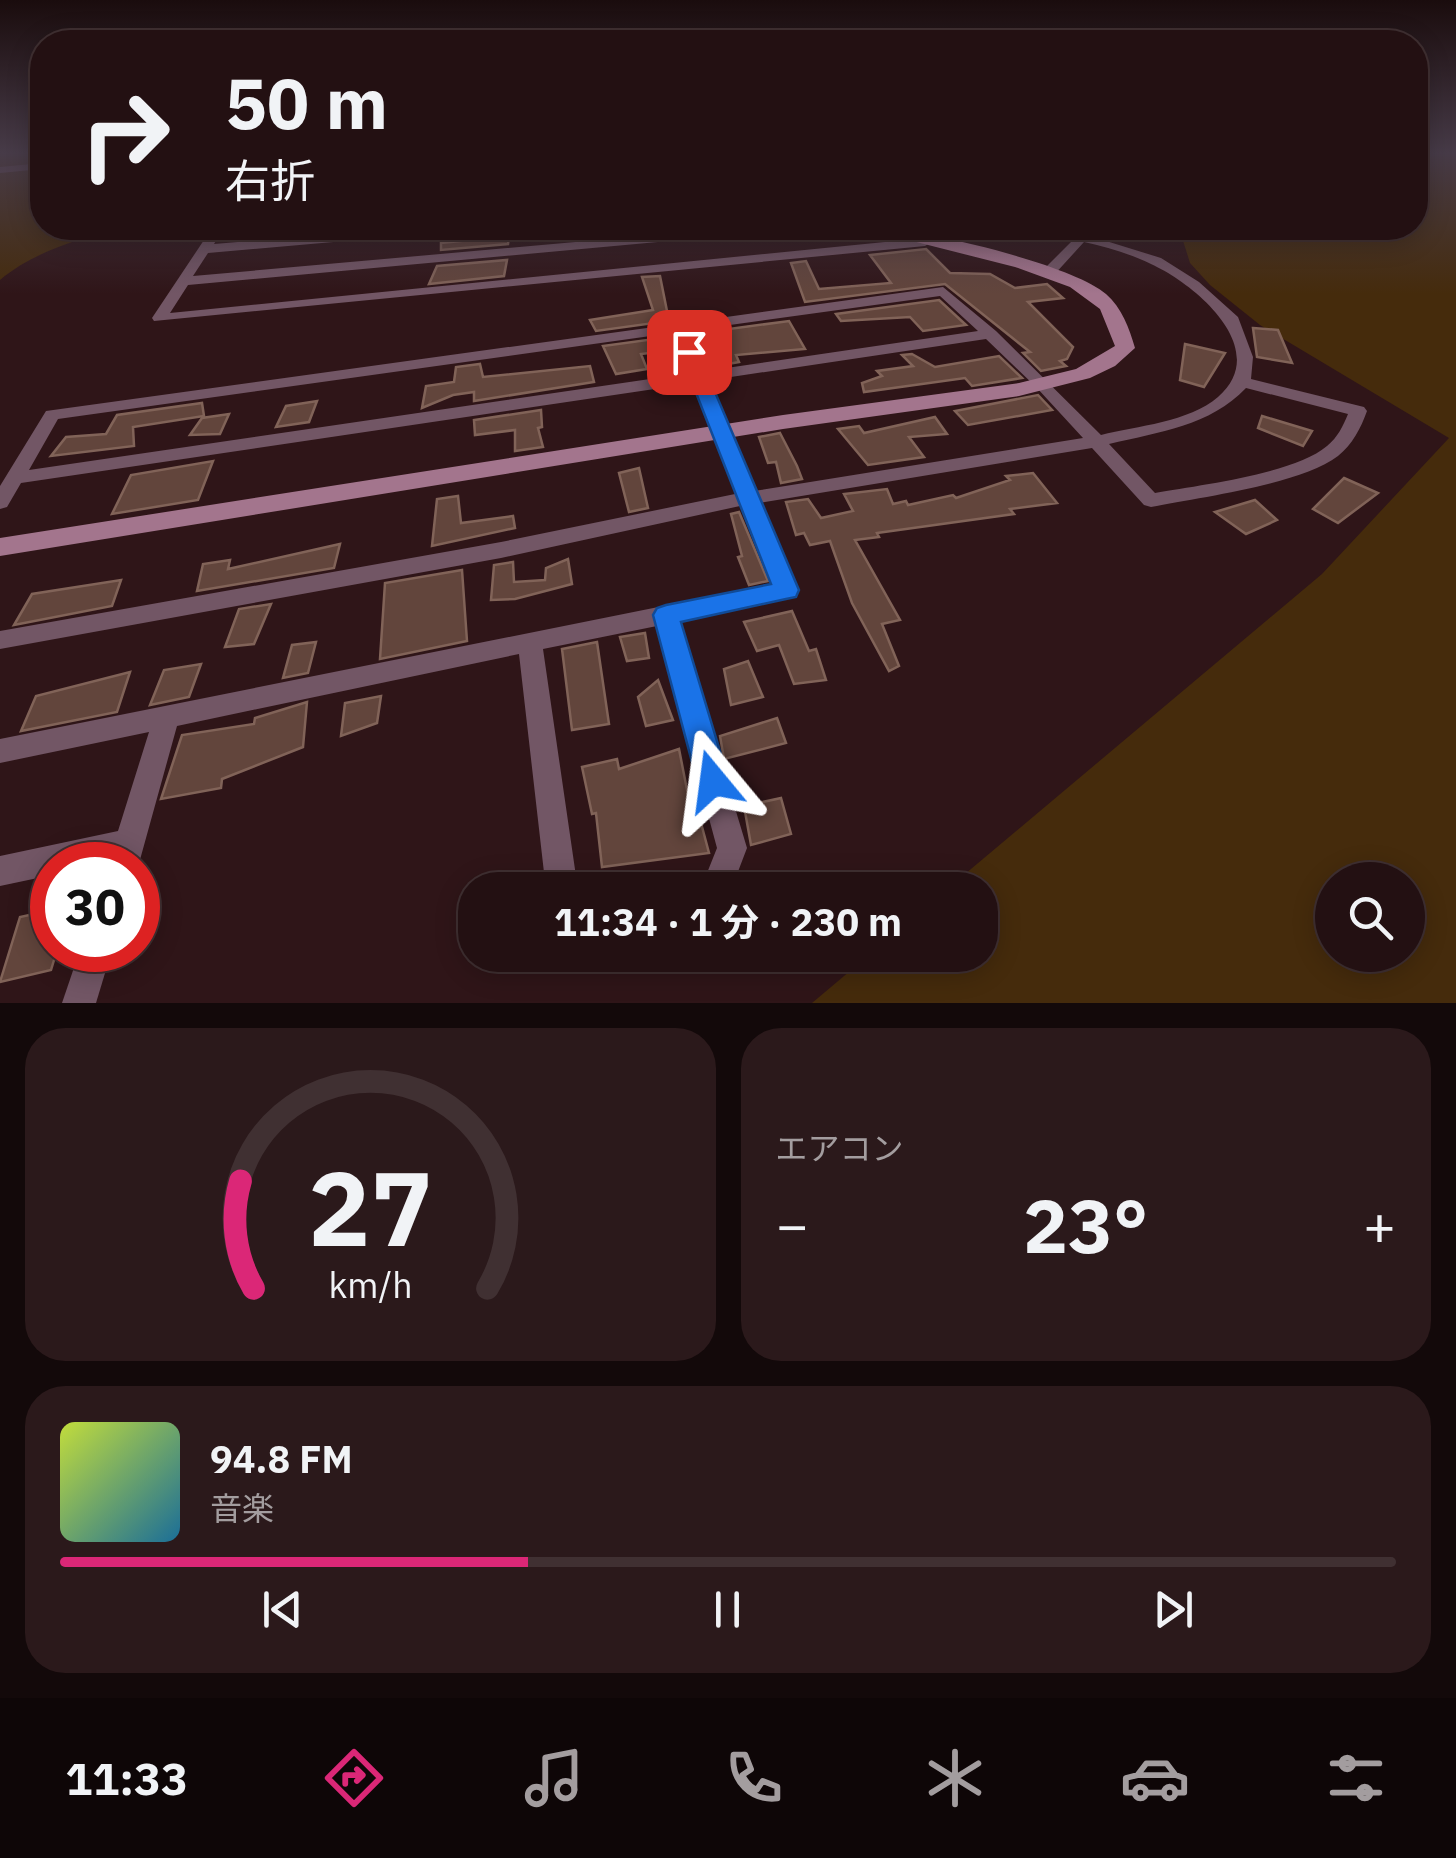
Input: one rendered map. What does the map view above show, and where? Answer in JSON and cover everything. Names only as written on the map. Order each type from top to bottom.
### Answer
[{"type":"street","points":[[211,240],[158,318],[925,242]]},
{"type":"street","points":[[205,249],[309,240]]},
{"type":"street","points":[[184,281],[622,240]]},
{"type":"street","points":[[758,240],[769,258]]},
{"type":"street","points":[[0,547],[274,506],[721,431],[1044,384],[1103,368],[1125,348],[1119,324],[1092,292],[1048,273],[917,240]]},
{"type":"street","points":[[1048,273],[1079,240]]},
{"type":"street","points":[[0,640],[274,592],[748,499],[1094,442],[1186,420],[1221,404],[1242,382],[1245,357],[1232,320],[1156,261],[1104,240]]},
{"type":"street","points":[[0,502],[52,415],[943,291],[1044,384],[1152,500],[1326,456],[1351,430],[1358,411],[1242,382]]},
{"type":"street","points":[[0,751],[786,590],[701,376],[677,327]]},
{"type":"street","points":[[15,478],[991,334]]},
{"type":"street","points":[[666,615],[732,848],[723,872]]},
{"type":"street","points":[[530,643],[560,872]]},
{"type":"street","points":[[129,842],[166,720]]},
{"type":"street","points":[[0,872],[30,868]]},
{"type":"street","points":[[79,1003],[89,972]]},
{"type":"shaded area","points":[[0,200],[30,200],[30,240],[78,240],[41,254],[0,280]]},
{"type":"shaded area","points":[[1428,200],[1456,200],[1456,1003],[812,1003],[849,972],[998,972],[998,872],[967,872],[1322,574],[1449,438],[1260,325],[1210,285],[1190,263],[1183,240],[1428,240]]},
{"type":"building","points":[[508,240],[508,244],[441,250],[441,243]]},
{"type":"building","points":[[926,249],[950,273],[990,274],[1015,288],[1047,284],[1063,298],[1028,302],[1073,347],[1067,359],[1060,361],[1066,366],[1041,371],[1023,353],[1030,352],[945,284],[805,302],[791,263],[806,261],[819,289],[891,283],[870,255]]},
{"type":"building","points":[[507,260],[504,276],[429,284],[437,266]]},
{"type":"building","points":[[660,276],[669,321],[596,331],[590,320],[653,310],[642,277]]},
{"type":"building","points":[[939,300],[966,325],[923,331],[910,317],[841,321],[836,314]]},
{"type":"building","points":[[789,321],[805,349],[736,355],[739,362],[722,365],[707,332]]},
{"type":"building","points":[[1253,328],[1278,330],[1292,363],[1257,357]]},
{"type":"building","points":[[669,337],[674,350],[641,354],[647,369],[616,374],[603,346]]},
{"type":"building","points":[[1185,344],[1225,353],[1204,387],[1180,380]]},
{"type":"building","points":[[912,354],[935,367],[999,356],[1022,378],[972,386],[965,378],[864,392],[862,383],[882,376],[877,371],[913,366],[902,355]]},
{"type":"building","points":[[480,364],[483,377],[590,366],[594,382],[474,401],[474,392],[453,395],[422,408],[426,386],[454,382],[456,367]]},
{"type":"building","points":[[1038,395],[1052,410],[968,425],[955,411]]},
{"type":"building","points":[[317,401],[309,422],[276,427],[286,406]]},
{"type":"building","points":[[202,403],[204,416],[133,427],[134,446],[51,456],[66,437],[106,434],[117,415]]},
{"type":"building","points":[[541,410],[542,427],[538,428],[543,447],[515,451],[515,430],[475,435],[474,420]]},
{"type":"building","points":[[229,414],[220,434],[190,435],[202,418]]},
{"type":"building","points":[[1262,416],[1312,431],[1303,446],[1258,428]]},
{"type":"building","points":[[935,417],[947,434],[909,437],[924,457],[868,465],[838,429],[859,426],[864,433]]},
{"type":"building","points":[[780,433],[802,479],[781,483],[776,462],[768,463],[759,437]]},
{"type":"building","points":[[213,461],[198,500],[112,514],[131,475]]},
{"type":"building","points":[[639,468],[648,508],[629,512],[619,473]]},
{"type":"building","points":[[1033,473],[1057,503],[1010,509],[1014,514],[877,533],[879,537],[855,540],[900,620],[882,624],[899,666],[889,671],[852,603],[830,541],[810,545],[804,533],[796,535],[786,502],[808,499],[821,518],[853,511],[844,494],[887,489],[893,504],[906,501],[908,505],[953,495],[956,498],[1010,480],[1006,476]]},
{"type":"building","points":[[1344,478],[1378,493],[1338,523],[1313,509]]},
{"type":"building","points":[[458,496],[461,523],[513,516],[515,528],[432,546],[437,499]]},
{"type":"building","points":[[1255,500],[1277,520],[1246,534],[1215,512]]},
{"type":"building","points":[[739,512],[768,581],[749,585],[738,557],[742,556],[731,514]]},
{"type":"building","points":[[340,544],[334,568],[197,591],[203,564],[230,560],[228,569]]},
{"type":"building","points":[[568,559],[572,584],[515,599],[491,600],[494,565],[513,562],[514,582],[545,580],[546,568]]},
{"type":"building","points":[[462,570],[467,641],[380,659],[385,583]]},
{"type":"building","points":[[121,580],[112,606],[14,625],[32,594]]},
{"type":"building","points":[[271,604],[254,644],[225,647],[239,609]]},
{"type":"building","points":[[792,611],[809,651],[816,649],[826,680],[794,684],[779,645],[757,651],[744,622]]},
{"type":"building","points":[[645,633],[649,658],[627,661],[620,637]]},
{"type":"building","points":[[316,642],[308,673],[283,678],[292,645]]},
{"type":"building","points":[[597,642],[609,724],[572,730],[562,649]]},
{"type":"building","points":[[748,661],[763,697],[731,705],[724,669]]},
{"type":"building","points":[[201,664],[189,697],[150,705],[164,670]]},
{"type":"building","points":[[130,672],[117,712],[21,731],[36,696]]},
{"type":"building","points":[[658,680],[673,720],[646,726],[638,697]]},
{"type":"building","points":[[381,696],[377,723],[341,736],[345,703]]},
{"type":"building","points":[[307,702],[303,747],[222,779],[221,788],[161,799],[182,735],[254,724],[255,718]]},
{"type":"building","points":[[777,718],[786,743],[724,759],[720,736]]},
{"type":"building","points":[[679,749],[691,810],[697,808],[709,853],[602,867],[596,813],[592,814],[582,767],[617,759],[619,769]]},
{"type":"building","points":[[781,798],[791,834],[751,845],[744,806]]},
{"type":"building","points":[[30,915],[30,972],[42,972],[0,982],[20,917]]},
{"type":"route","points":[[689,352],[786,590],[666,615],[713,781]]}]
